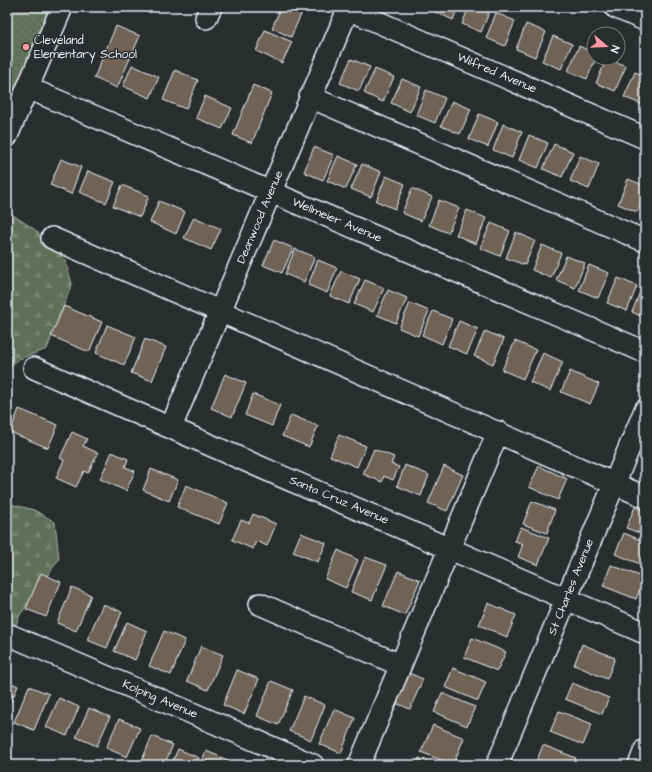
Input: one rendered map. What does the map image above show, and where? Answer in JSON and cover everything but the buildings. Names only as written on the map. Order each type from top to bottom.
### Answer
[{"type":"street","points":[[7,136],[62,7]]},
{"type":"street","points":[[615,7],[645,20]]},
{"type":"street","name":"Deanwood Avenue","points":[[171,427],[349,8]]},
{"type":"street","name":"Wilfred Avenue","points":[[349,8],[645,138]]},
{"type":"street","name":"Wellmeier Avenue","points":[[28,88],[645,352]]},
{"type":"street","points":[[310,97],[645,241]]},
{"type":"street","points":[[52,238],[614,482],[645,497]]},
{"type":"street","name":"Santa Cruz Avenue","points":[[34,368],[645,633]]},
{"type":"street","name":"St Charles Avenue","points":[[496,765],[567,599],[645,410]]},
{"type":"street","points":[[359,765],[498,432]]},
{"type":"street","points":[[260,604],[400,665]]},
{"type":"street","name":"Kolping Avenue","points":[[7,634],[313,765]]},
{"type":"street","points":[[640,765],[645,750]]},
{"type":"green space","name":"Cleveland Elementary School","points":[[7,7],[62,7],[7,136]]},
{"type":"green space","points":[[7,211],[34,229],[65,259],[72,284],[47,349],[19,359],[7,369]]},
{"type":"green space","points":[[7,503],[34,510],[55,522],[59,559],[20,615],[7,646]]},
{"type":"place","name":"Cleveland Elementary School","points":[[26,47]]}]
